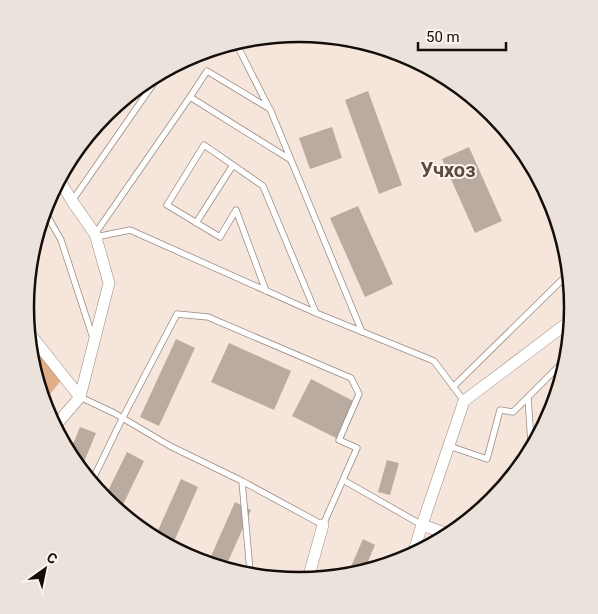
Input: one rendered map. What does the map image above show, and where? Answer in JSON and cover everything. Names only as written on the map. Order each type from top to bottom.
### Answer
[{"type":"street","points":[[60,421],[80,398],[109,284],[96,236],[63,186]]},
{"type":"street","points":[[416,545],[464,401],[564,326]]},
{"type":"street","points":[[36,342],[80,398]]},
{"type":"street","points":[[310,572],[323,525]]},
{"type":"street","points":[[422,525],[441,531]]},
{"type":"lane","points":[[239,49],[270,109],[362,332]]},
{"type":"lane","points":[[96,236],[206,71],[270,109]]},
{"type":"lane","points":[[72,201],[152,86]]},
{"type":"lane","points":[[190,97],[291,160]]},
{"type":"lane","points":[[266,291],[236,210],[220,237],[167,205],[204,145],[264,186],[316,313]]},
{"type":"lane","points":[[196,223],[233,165]]},
{"type":"lane","points":[[49,219],[61,240],[94,342]]},
{"type":"lane","points":[[96,236],[130,230],[316,313],[434,361],[464,401]]},
{"type":"lane","points":[[453,387],[563,279]]},
{"type":"lane","points":[[80,398],[114,413],[122,418],[170,446],[242,481],[323,525],[357,448],[339,440],[359,394],[351,378],[208,317],[177,314],[122,418],[95,475]]},
{"type":"lane","points":[[449,446],[487,459],[500,410],[513,412],[557,368]]},
{"type":"lane","points":[[528,397],[531,437]]},
{"type":"lane","points":[[343,480],[422,525]]},
{"type":"lane","points":[[242,481],[250,567]]},
{"type":"shaded area","points":[[37,347],[62,379],[49,395]]},
{"type":"building","points":[[368,91],[402,185],[379,194],[345,100]]},
{"type":"building","points":[[332,127],[342,158],[310,169],[299,138]]},
{"type":"building","points":[[469,147],[502,221],[475,233],[442,159]]},
{"type":"building","points":[[358,206],[393,284],[365,297],[330,218]]},
{"type":"building","points":[[176,339],[195,348],[159,426],[140,417]]},
{"type":"building","points":[[229,343],[291,371],[274,410],[211,382]]},
{"type":"building","points":[[311,379],[357,403],[338,439],[292,416]]},
{"type":"building","points":[[80,427],[96,433],[84,462],[72,445]]},
{"type":"building","points":[[127,452],[144,461],[123,505],[108,491]]},
{"type":"building","points":[[387,460],[399,463],[390,495],[378,492]]},
{"type":"building","points":[[181,479],[198,487],[174,541],[158,532]]},
{"type":"building","points":[[235,502],[251,510],[228,562],[211,557]]},
{"type":"building","points":[[363,539],[375,545],[367,563],[351,567]]},
{"type":"district","name":"Учхоз","points":[[448,170]]}]
